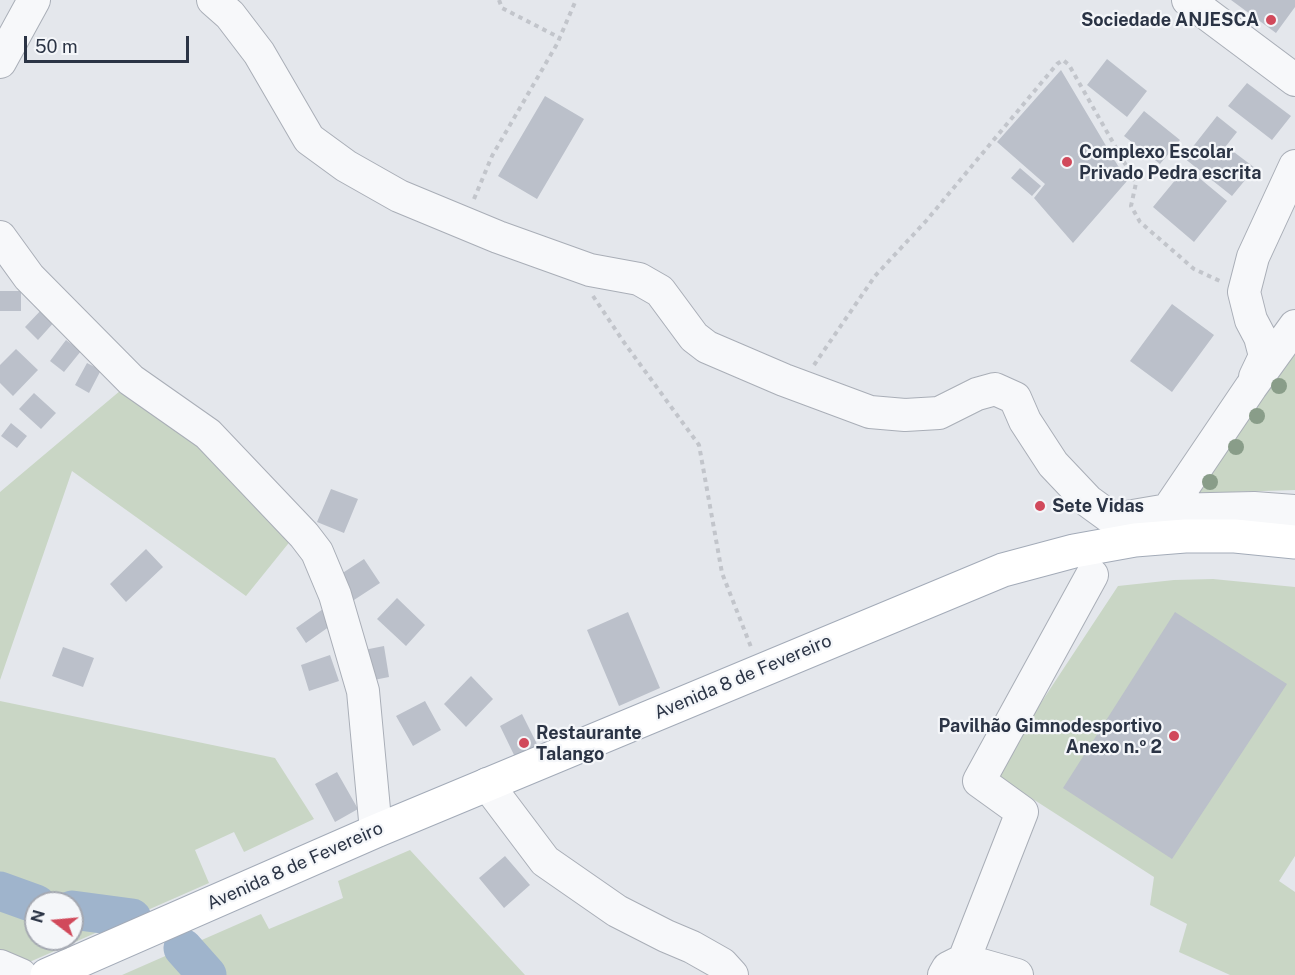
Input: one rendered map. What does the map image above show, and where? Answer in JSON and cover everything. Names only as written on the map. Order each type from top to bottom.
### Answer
[{"type":"main road","name":"Avenida 8 de Fevereiro","points":[[47,975],[376,831],[1003,570],[1074,551],[1148,539],[1235,536],[1295,542]]},
{"type":"street","points":[[0,62],[34,0]]},
{"type":"street","points":[[213,0],[230,15],[259,53],[309,139],[346,166],[399,196],[464,223],[590,270],[639,279],[660,291],[694,337],[707,347],[870,412],[905,415],[939,412],[977,394],[995,389],[1015,398],[1025,421],[1053,464],[1088,501],[1110,517],[1127,517],[1168,510],[1254,508],[1295,511]]},
{"type":"street","points":[[1188,0],[1295,80]]},
{"type":"street","points":[[1251,387],[1265,356],[1260,337],[1251,320],[1244,292],[1253,257],[1295,166]]},
{"type":"street","points":[[0,237],[29,277],[131,380],[208,434],[317,552],[335,595],[363,691],[376,831]]},
{"type":"street","points":[[1148,539],[1295,326]]},
{"type":"street","points":[[1017,975],[954,967],[1022,812],[979,781],[1092,575]]},
{"type":"street","points":[[487,784],[545,861],[617,911],[692,947],[722,964],[732,975]]},
{"type":"street","points":[[0,966],[21,975]]},
{"type":"path","points":[[499,0],[502,8],[560,38]]},
{"type":"path","points":[[464,223],[492,156],[560,38],[576,0]]},
{"type":"path","points":[[800,386],[875,276],[926,221],[1063,60],[1069,65],[1136,183],[1131,206],[1140,222],[1194,269],[1244,292]]},
{"type":"path","points":[[572,264],[623,341],[699,445],[723,573],[759,670]]},
{"type":"green space","points":[[1295,345],[1295,490],[1199,493],[1195,491]]},
{"type":"green space","points":[[127,385],[136,390],[296,534],[246,596],[72,471],[0,680],[0,492]]},
{"type":"green space","points":[[1213,579],[1295,587],[1295,856],[1279,881],[1295,892],[1295,975],[1230,975],[1179,952],[1187,924],[1150,905],[1154,877],[994,774],[1118,586],[1174,580]]},
{"type":"green space","points":[[0,701],[275,758],[314,819],[244,852],[234,832],[195,850],[209,883],[84,938],[84,891],[24,891],[24,951],[55,951],[0,975]]},
{"type":"green space","points":[[410,850],[525,975],[122,975],[261,914],[269,929],[343,898],[338,881]]},
{"type":"building","name":"Sociedade ANJESCA","points":[[1231,0],[1295,0],[1295,7],[1276,33]]},
{"type":"building","points":[[1107,59],[1147,91],[1127,117],[1087,85]]},
{"type":"building","name":"Complexo Escolar Privado Pedra escrita","points":[[1061,70],[1127,181],[1073,243],[1034,198],[1045,184],[997,142]]},
{"type":"building","points":[[1247,83],[1291,116],[1272,140],[1228,106]]},
{"type":"building","points":[[545,96],[584,119],[537,199],[498,176]]},
{"type":"building","points":[[1144,111],[1180,140],[1160,164],[1124,136]]},
{"type":"building","points":[[1217,116],[1237,132],[1226,146],[1255,168],[1232,196],[1184,158]]},
{"type":"building","points":[[1186,167],[1227,201],[1194,242],[1153,207]]},
{"type":"building","points":[[1020,168],[1041,186],[1032,196],[1011,178]]},
{"type":"building","points":[[0,291],[21,291],[21,311],[0,311]]},
{"type":"building","points":[[1172,304],[1214,335],[1172,392],[1130,361]]},
{"type":"building","points":[[43,308],[56,320],[38,340],[25,327]]},
{"type":"building","points":[[66,340],[81,351],[64,372],[50,361]]},
{"type":"building","points":[[16,349],[38,370],[13,396],[0,383],[0,365]]},
{"type":"building","points":[[87,363],[101,370],[89,393],[75,385]]},
{"type":"building","points":[[34,393],[56,413],[41,429],[19,409]]},
{"type":"building","points":[[11,423],[27,436],[17,448],[1,436]]},
{"type":"building","points":[[331,489],[358,499],[344,533],[317,522]]},
{"type":"building","points":[[146,549],[163,567],[126,602],[110,584]]},
{"type":"building","points":[[364,559],[380,583],[354,600],[338,576]]},
{"type":"building","points":[[397,598],[425,625],[406,646],[377,619]]},
{"type":"building","points":[[323,609],[333,624],[306,643],[296,628]]},
{"type":"building","points":[[628,612],[660,688],[619,706],[587,630]]},
{"type":"building","name":"Pavilhão Gimnodesportivo Anexo n.º 2","points":[[1175,612],[1287,684],[1172,859],[1063,788]]},
{"type":"building","points":[[384,646],[389,677],[369,681],[364,650]]},
{"type":"building","points":[[63,647],[94,658],[83,687],[52,676]]},
{"type":"building","points":[[330,655],[339,681],[309,691],[301,665]]},
{"type":"building","points":[[471,676],[493,699],[466,727],[444,704]]},
{"type":"building","points":[[425,701],[441,730],[413,746],[396,716]]},
{"type":"building","points":[[522,714],[538,746],[515,757],[500,726]]},
{"type":"building","points":[[337,772],[358,809],[335,822],[315,784]]},
{"type":"building","points":[[505,856],[530,885],[504,908],[479,878]]},
{"type":"waterway","points":[[0,891],[24,900]]},
{"type":"waterway","points":[[84,912],[132,918]]},
{"type":"waterway","points":[[183,948],[207,975]]},
{"type":"place","name":"Sociedade ANJESCA","points":[[1271,20]]},
{"type":"place","name":"Complexo Escolar Privado Pedra escrita","points":[[1067,162]]},
{"type":"place","name":"Sete Vidas","points":[[1040,506]]},
{"type":"place","name":"Pavilhão Gimnodesportivo Anexo n.º 2","points":[[1174,736]]},
{"type":"place","name":"Restaurante Talango","points":[[524,743]]}]
